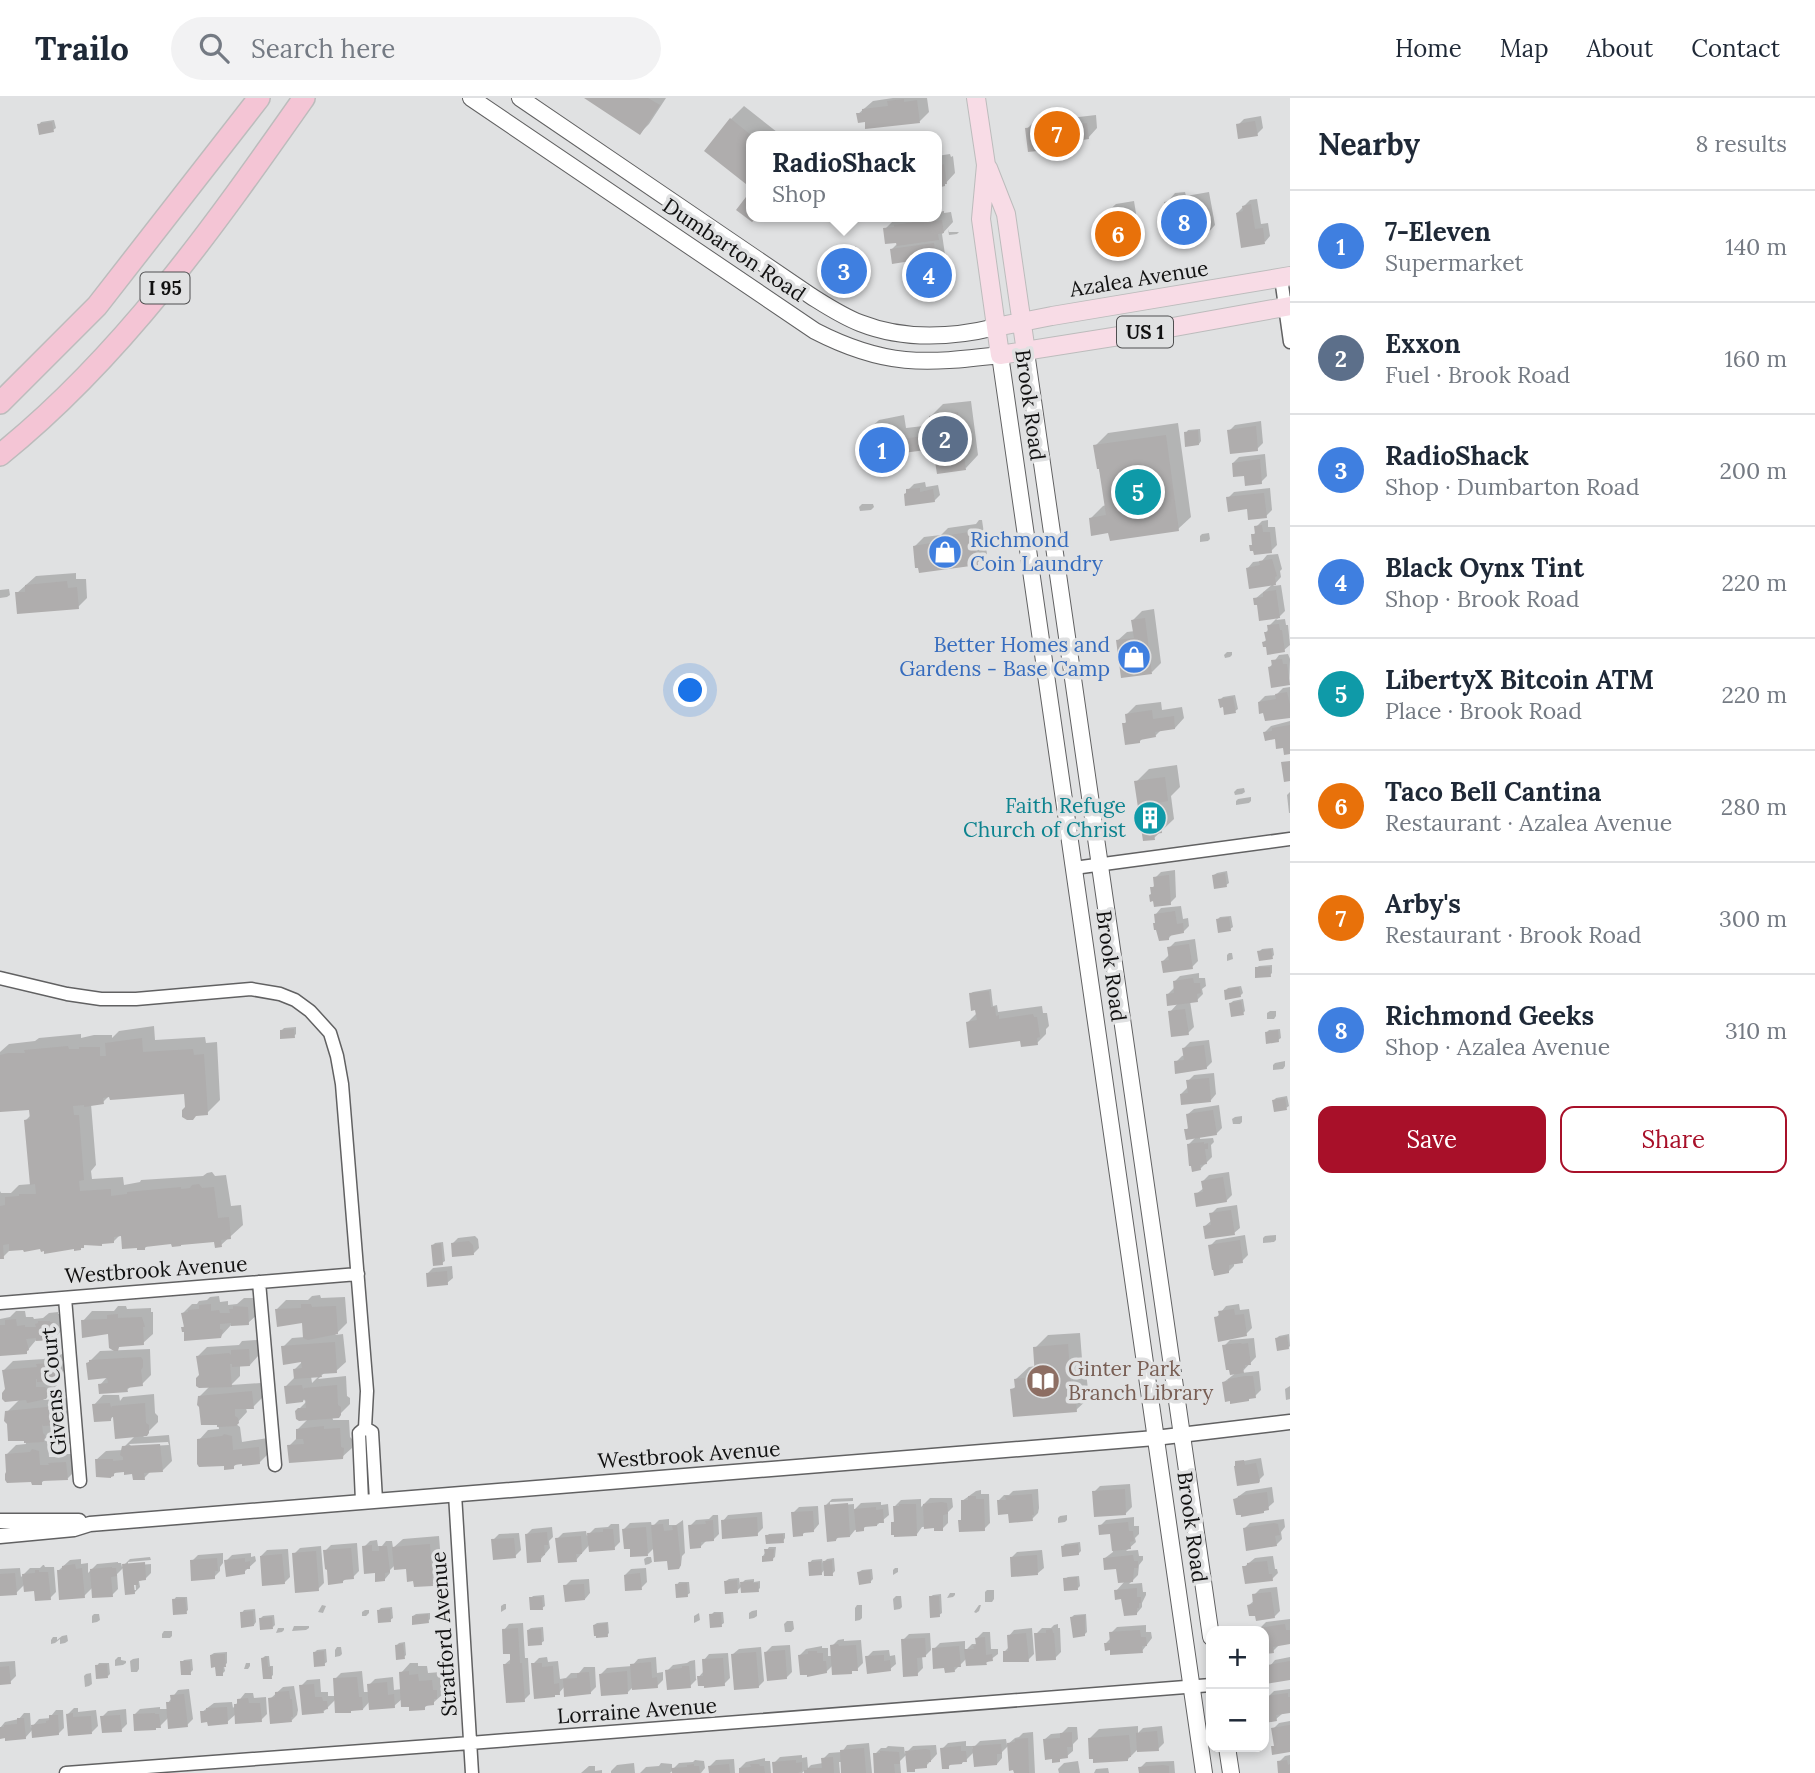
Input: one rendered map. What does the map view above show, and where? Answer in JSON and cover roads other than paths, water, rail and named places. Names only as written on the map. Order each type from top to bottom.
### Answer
[{"type":"highway","name":"I 95","points":[[0,403],[97,306],[259,98]]},
{"type":"highway","name":"I 95","points":[[0,456],[99,363],[150,306],[221,216],[304,98]]},
{"type":"main road","name":"Dumbarton Road","points":[[471,98],[832,340],[868,354],[907,361],[953,361],[1000,355]]},
{"type":"main road","name":"Dumbarton Road","points":[[520,98],[811,296],[857,322],[895,333],[925,335],[966,333],[996,327]]},
{"type":"main road","name":"Brook Road","points":[[976,98],[986,165],[1006,214],[1209,1626]]},
{"type":"main road","name":"Brook Road","points":[[986,165],[981,219],[1204,1773]]},
{"type":"main road","name":"Azalea Avenue","points":[[996,327],[1285,277]]},
{"type":"main road","name":"US 1","points":[[1000,355],[1157,331],[1287,307]]},
{"type":"main road","points":[[1228,1752],[1231,1773]]},
{"type":"street","points":[[1285,277],[1290,342]]},
{"type":"street","points":[[1074,868],[1290,839]]},
{"type":"street","points":[[0,978],[101,999],[260,990],[288,997],[310,1011],[330,1033],[341,1070],[368,1391],[365,1428],[359,1433],[359,1441],[369,1501]]},
{"type":"street","points":[[259,1282],[358,1274]]},
{"type":"street","name":"Westbrook Avenue","points":[[0,1303],[259,1282],[275,1465]]},
{"type":"street","name":"Givens Court","points":[[65,1298],[80,1481]]},
{"type":"street","name":"Westbrook Avenue","points":[[0,1536],[74,1529],[90,1524],[1182,1436],[1290,1422]]},
{"type":"street","name":"Stratford Avenue","points":[[455,1494],[472,1773]]},
{"type":"street","name":"Westbrook Avenue","points":[[0,1521],[75,1521],[90,1524]]},
{"type":"street","name":"Lorraine Avenue","points":[[66,1773],[1206,1686]]},
{"type":"place","name":"Arby's","points":[[1057,134]]},
{"type":"place","name":"Richmond Geeks","points":[[1184,222]]},
{"type":"place","name":"Taco Bell Cantina","points":[[1118,234]]},
{"type":"place","name":"RadioShack","points":[[844,271]]},
{"type":"place","name":"Black Oynx Tint","points":[[929,275]]},
{"type":"place","name":"Exxon","points":[[945,439]]},
{"type":"place","name":"7-Eleven","points":[[882,450]]},
{"type":"place","name":"LibertyX Bitcoin ATM","points":[[1138,492]]},
{"type":"place","name":"Richmond Coin Laundry","points":[[945,552]]},
{"type":"place","name":"Better Homes and Gardens - Base Camp","points":[[1134,657]]},
{"type":"place","name":"Faith Refuge Church of Christ","points":[[1150,818]]},
{"type":"place","name":"Ginter Park Branch Library","points":[[1043,1381]]}]
